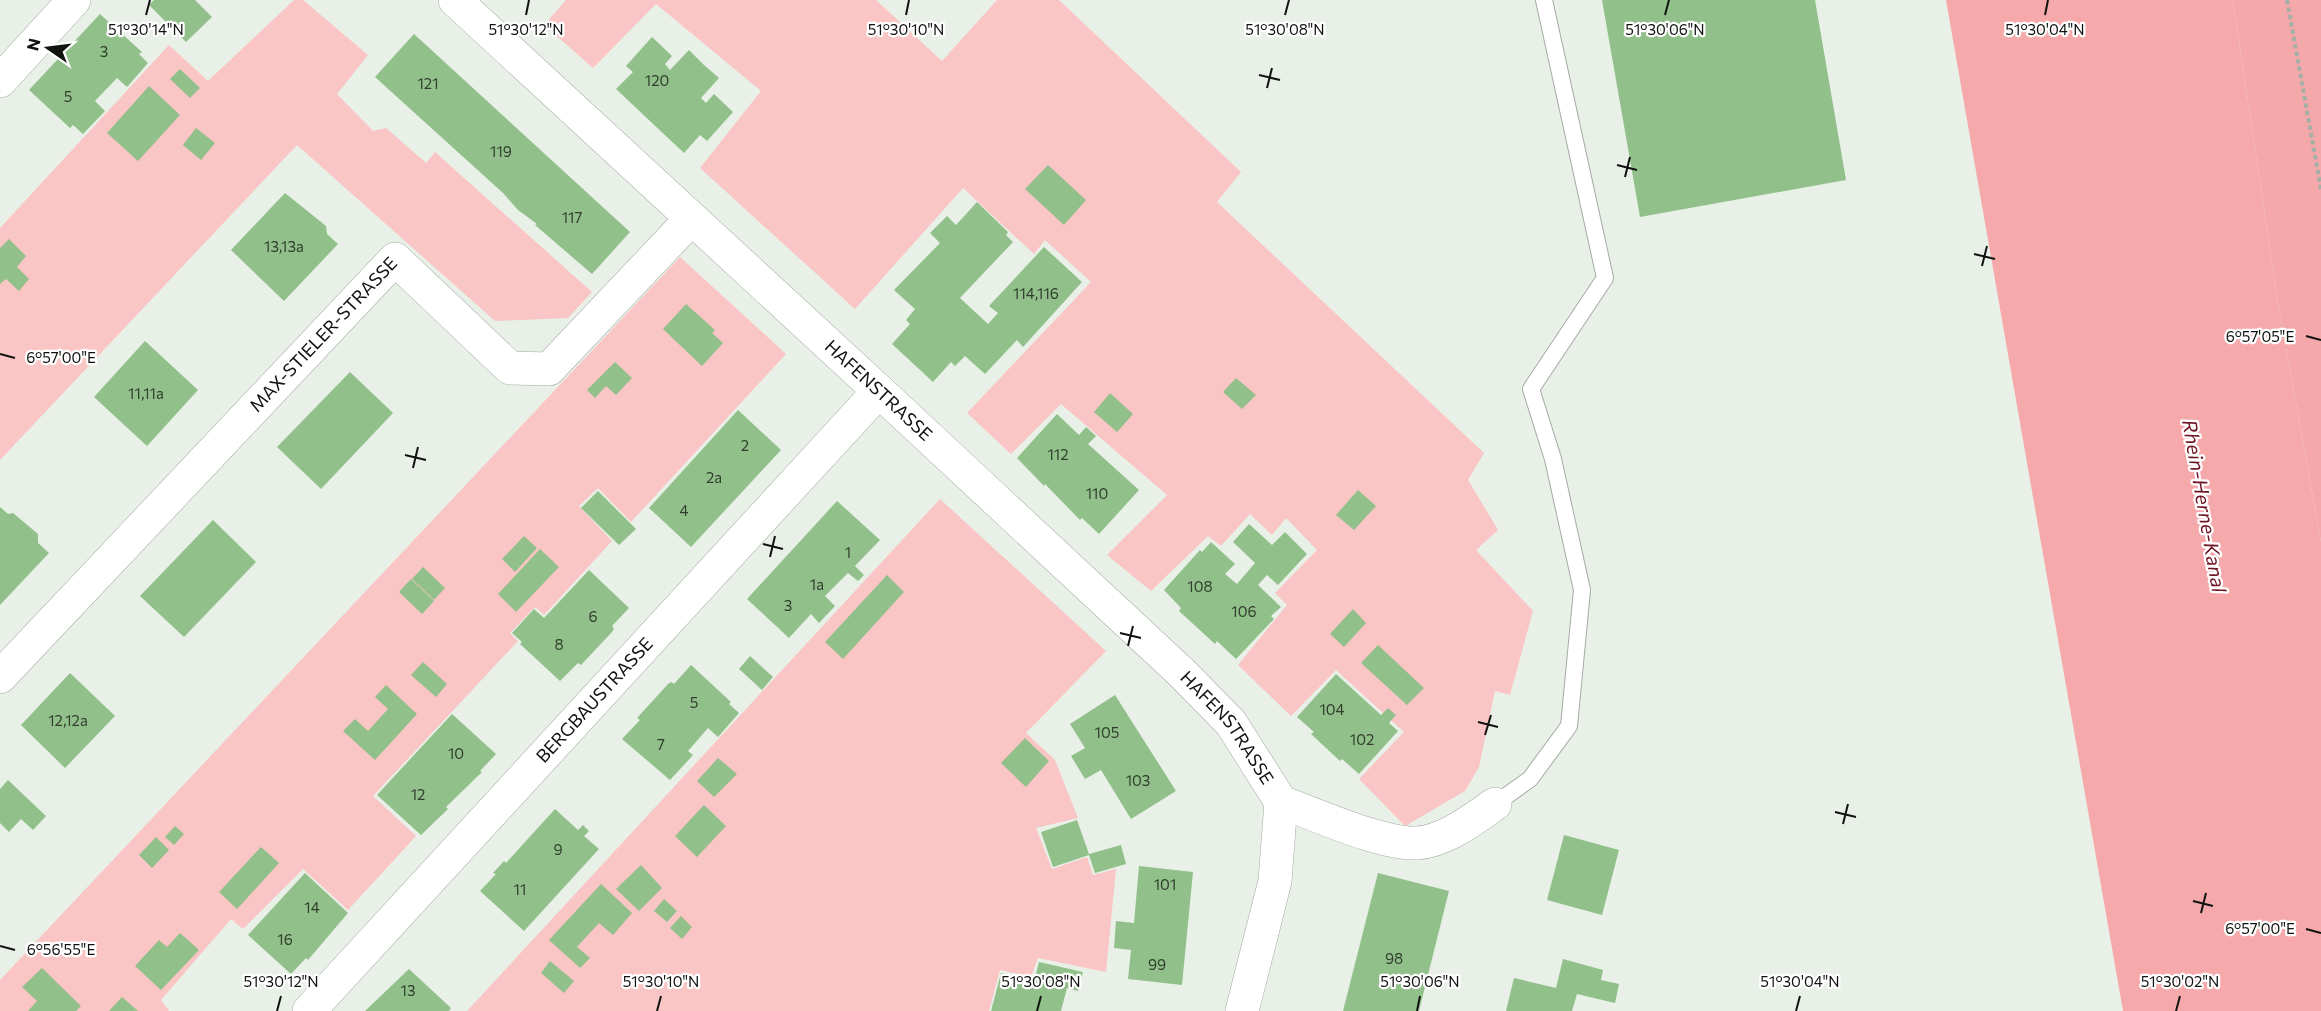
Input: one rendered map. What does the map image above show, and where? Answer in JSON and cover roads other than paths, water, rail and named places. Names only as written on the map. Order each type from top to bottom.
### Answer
[{"type":"street","points":[[0,81],[74,0]]},
{"type":"street","name":"HAFENSTRASSE","points":[[455,0],[1182,673],[1231,723],[1281,802],[1275,881],[1242,1011]]},
{"type":"street","name":"MAX-STIELER-STRASSE","points":[[0,677],[395,260],[510,368],[549,369],[691,219]]},
{"type":"street","name":"BERGBAUSTRASSE","points":[[309,1011],[879,391]]},
{"type":"street","name":"HAFENSTRASSE","points":[[1281,802],[1388,840],[1417,843],[1465,825],[1495,804]]},
{"type":"lane","points":[[1495,804],[1530,779],[1569,726],[1582,590],[1553,459],[1531,389],[1605,278],[1544,0]]},
{"type":"water","name":"Rhein-Herne-Kanal","points":[[1946,0],[2233,0],[2278,303],[2321,542],[2321,1011],[2123,1011]]}]
